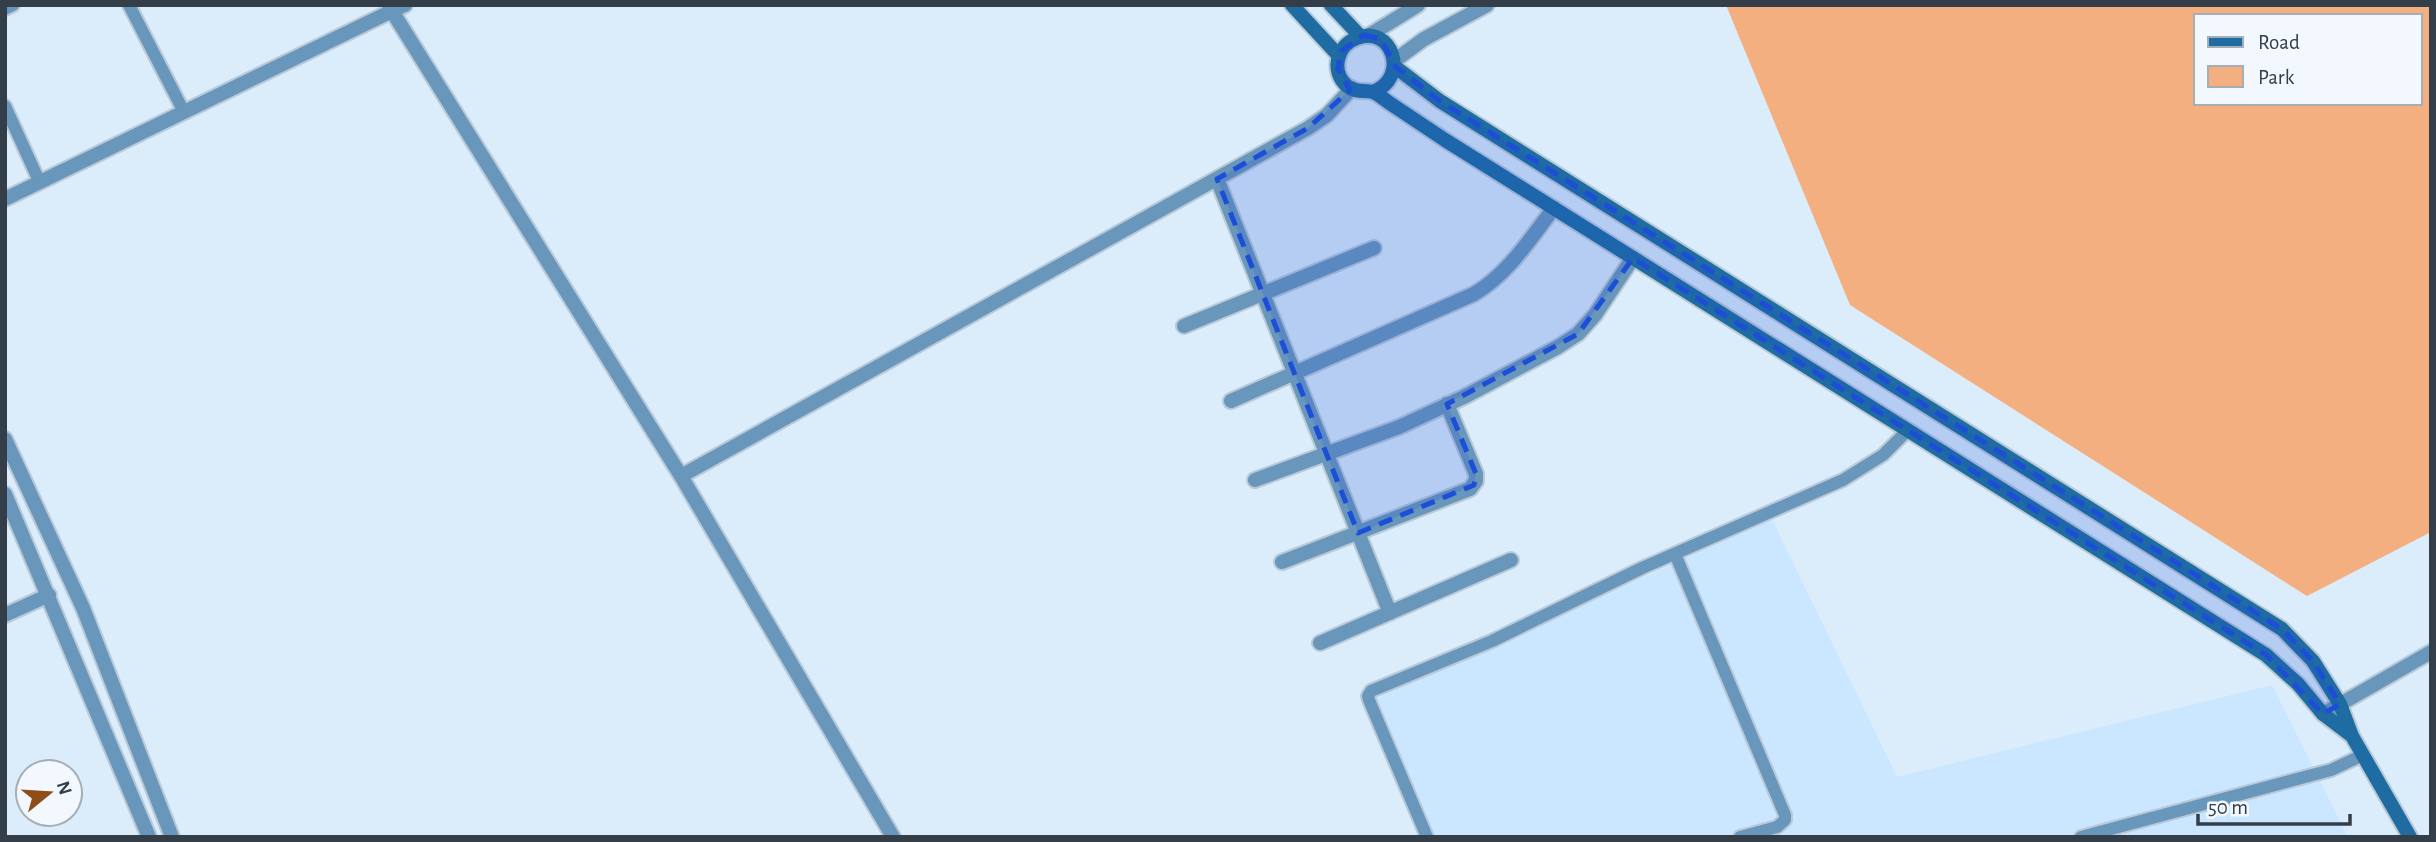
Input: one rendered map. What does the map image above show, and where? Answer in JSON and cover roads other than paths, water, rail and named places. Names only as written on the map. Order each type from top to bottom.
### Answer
[{"type":"main road","points":[[1292,5],[1339,56]]},
{"type":"main road","points":[[1331,5],[1364,36]]},
{"type":"main road","points":[[1394,64],[1388,82],[1373,92],[1363,93],[1352,89],[1341,78],[1338,69],[1339,56],[1347,43],[1364,36],[1381,39],[1389,48],[1394,64],[1440,101],[2282,629],[2313,661],[2340,704],[2352,736],[2410,837]]},
{"type":"main road","points":[[1373,92],[1553,208],[2266,655],[2298,684],[2323,715],[2352,736]]},
{"type":"street","points":[[1364,36],[1419,5]]},
{"type":"street","points":[[1394,64],[1424,39],[1487,5]]},
{"type":"street","points":[[5,199],[395,7],[681,477],[893,837]]},
{"type":"street","points":[[681,477],[1308,128],[1327,114],[1352,89]]},
{"type":"street","points":[[1217,179],[1390,613]]},
{"type":"street","points":[[1231,401],[1295,375],[1492,284],[1506,270],[1553,208]]},
{"type":"street","points":[[1184,326],[1374,248]]},
{"type":"street","points":[[1255,480],[1399,427],[1558,348],[1578,334],[1595,315],[1633,258]]},
{"type":"street","points":[[1282,562],[1470,489],[1474,485],[1476,474],[1447,404]]},
{"type":"street","points":[[5,439],[83,608],[172,837]]},
{"type":"street","points":[[5,494],[149,837]]},
{"type":"street","points":[[1320,643],[1511,560]]},
{"type":"street","points":[[5,615],[49,595]]},
{"type":"street","points":[[2323,715],[2431,652]]},
{"type":"lane","points":[[5,9],[13,5]]},
{"type":"lane","points":[[129,5],[184,112]]},
{"type":"lane","points":[[5,106],[40,183]]},
{"type":"lane","points":[[1427,837],[1372,708],[1369,694],[1492,641],[1675,554],[1853,474],[1883,455],[1908,430]]},
{"type":"lane","points":[[1675,554],[1785,815],[1785,820],[1777,827],[1740,837]]},
{"type":"lane","points":[[2081,837],[2331,770],[2363,755]]}]
